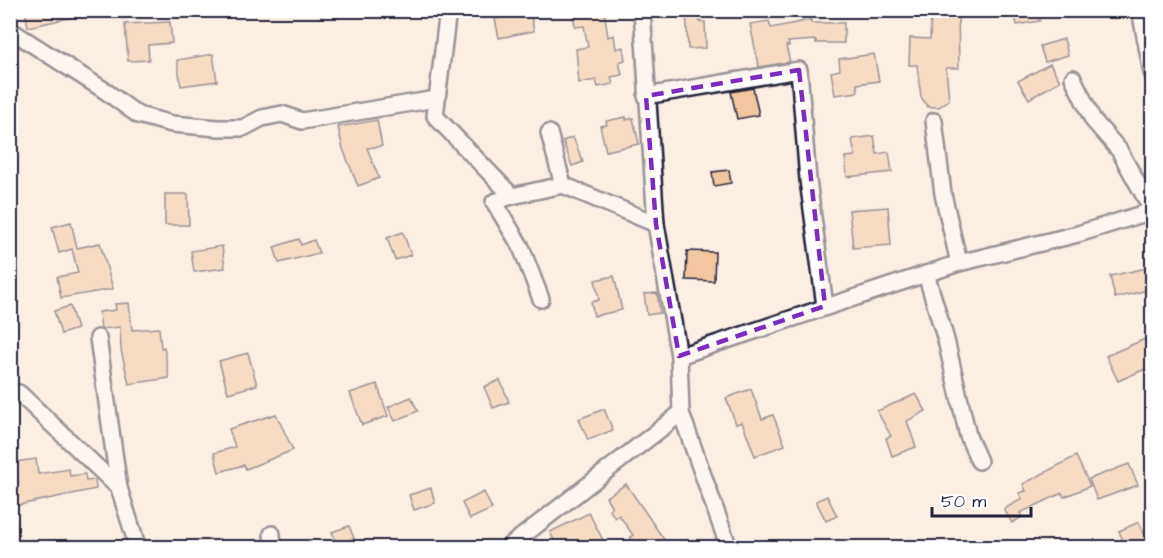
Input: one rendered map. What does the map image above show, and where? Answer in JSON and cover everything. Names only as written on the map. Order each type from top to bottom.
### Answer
[{"type":"street","points":[[448,10],[435,116],[512,196]]},
{"type":"street","points":[[642,10],[656,224],[679,356],[681,412],[729,548]]},
{"type":"street","points":[[1140,10],[1152,73]]},
{"type":"street","points":[[10,30],[104,90],[138,115],[172,124],[243,128],[262,118],[282,114],[302,121],[436,99]]},
{"type":"street","points":[[646,96],[799,70],[808,180],[825,306]]},
{"type":"street","points":[[679,356],[959,263],[1078,234],[1152,211],[1119,150],[1094,120],[1073,78]]},
{"type":"street","points":[[934,121],[943,194],[959,263]]},
{"type":"street","points":[[549,134],[563,185]]},
{"type":"street","points":[[541,299],[521,247],[494,202],[563,185],[656,224]]},
{"type":"street","points":[[926,274],[946,340],[968,436],[979,461]]},
{"type":"street","points":[[98,338],[119,488],[138,548]]},
{"type":"street","points":[[19,393],[119,488]]},
{"type":"street","points":[[507,548],[681,412]]},
{"type":"highlighted area","points":[[799,70],[825,306],[679,356],[656,224],[646,96]]},
{"type":"building","points":[[25,10],[82,10],[83,15],[28,27]]},
{"type":"building","points":[[604,10],[608,37],[614,35],[616,49],[623,47],[625,60],[619,62],[622,75],[611,77],[613,84],[598,87],[596,80],[579,83],[576,49],[588,47],[584,26],[575,27],[573,12]]},
{"type":"building","points":[[686,10],[698,10],[700,22],[705,22],[706,48],[688,49]]},
{"type":"building","points":[[931,10],[958,10],[959,68],[946,68],[949,100],[939,107],[928,107],[921,97],[917,65],[909,65],[910,38],[930,39]]},
{"type":"building","points":[[1014,10],[1038,10],[1040,21],[1017,25]]},
{"type":"building","points":[[530,12],[534,31],[499,38],[495,19]]},
{"type":"building","points":[[811,20],[811,23],[844,23],[844,43],[816,43],[816,40],[788,42],[789,46],[786,46],[790,62],[759,67],[750,24],[769,21],[771,28]]},
{"type":"building","points":[[170,22],[172,43],[148,45],[149,60],[128,61],[125,24]]},
{"type":"building","points":[[1064,39],[1068,55],[1045,62],[1040,46]]},
{"type":"building","points":[[213,54],[217,81],[181,86],[177,60]]},
{"type":"building","points":[[874,54],[879,81],[857,84],[858,92],[835,95],[831,72],[840,70],[839,59]]},
{"type":"building","points":[[1050,64],[1060,81],[1029,99],[1018,81]]},
{"type":"building","points":[[753,88],[759,115],[737,119],[731,92]]},
{"type":"building","points":[[626,117],[626,120],[633,118],[639,144],[606,151],[600,126],[607,125],[606,121]]},
{"type":"building","points":[[377,120],[382,146],[367,148],[379,178],[358,186],[343,149],[338,127]]},
{"type":"building","points":[[874,136],[877,154],[889,152],[892,172],[847,177],[845,157],[855,156],[852,139]]},
{"type":"building","points":[[573,137],[583,162],[572,166],[563,141]]},
{"type":"building","points":[[729,170],[731,183],[714,186],[712,172]]},
{"type":"building","points":[[165,194],[188,194],[189,225],[165,225]]},
{"type":"building","points":[[888,207],[891,245],[853,248],[849,210]]},
{"type":"building","points":[[71,222],[77,248],[100,243],[113,289],[61,298],[57,277],[78,273],[72,249],[59,253],[52,227]]},
{"type":"building","points":[[403,232],[411,255],[395,260],[387,238]]},
{"type":"building","points":[[299,239],[301,245],[314,240],[319,253],[279,263],[274,247]]},
{"type":"building","points":[[222,246],[225,268],[194,272],[191,251]]},
{"type":"building","points":[[687,251],[715,252],[714,281],[686,280]]},
{"type":"building","points":[[1147,268],[1152,289],[1115,298],[1110,276]]},
{"type":"building","points":[[614,276],[622,310],[594,316],[591,302],[599,300],[595,280]]},
{"type":"building","points":[[657,293],[660,313],[647,315],[644,294]]},
{"type":"building","points":[[129,303],[132,330],[159,328],[161,348],[164,347],[169,378],[129,384],[121,350],[120,327],[101,329],[99,312],[116,310],[115,304]]},
{"type":"building","points":[[70,306],[77,329],[61,334],[54,311]]},
{"type":"building","points":[[1152,336],[1152,366],[1118,381],[1106,356]]},
{"type":"building","points":[[248,353],[257,385],[228,393],[219,361]]},
{"type":"building","points":[[500,380],[509,402],[493,408],[484,387]]},
{"type":"building","points":[[377,384],[388,416],[362,425],[350,393]]},
{"type":"building","points":[[751,389],[762,419],[773,415],[785,445],[755,456],[742,422],[736,424],[726,398]]},
{"type":"building","points":[[916,394],[926,411],[907,421],[916,447],[892,456],[886,438],[891,436],[877,411]]},
{"type":"building","points":[[411,397],[418,411],[395,421],[388,407]]},
{"type":"building","points":[[604,409],[613,430],[588,440],[579,419]]},
{"type":"building","points":[[276,414],[293,450],[246,469],[244,465],[219,472],[214,453],[235,447],[229,429]]},
{"type":"building","points":[[1076,456],[1090,486],[1064,497],[1062,493],[1020,513],[1022,517],[1012,523],[1004,509],[1022,499],[1019,493],[1026,491],[1023,484]]},
{"type":"building","points":[[36,459],[38,474],[69,469],[70,476],[85,474],[86,481],[95,480],[96,489],[14,506],[10,486],[18,484],[15,462]]},
{"type":"building","points":[[1129,464],[1138,485],[1097,500],[1089,479]]},
{"type":"building","points":[[626,484],[665,541],[655,548],[638,548],[630,537],[633,535],[619,515],[615,518],[609,509],[612,507],[606,497]]},
{"type":"building","points":[[431,488],[435,503],[414,510],[409,495]]},
{"type":"building","points":[[484,492],[492,509],[470,519],[462,503]]},
{"type":"building","points":[[827,496],[837,516],[826,521],[816,501]]},
{"type":"building","points":[[589,513],[607,548],[558,548],[550,532]]},
{"type":"building","points":[[1139,522],[1150,548],[1126,548],[1119,531]]},
{"type":"building","points":[[349,526],[354,538],[337,545],[332,532]]}]
